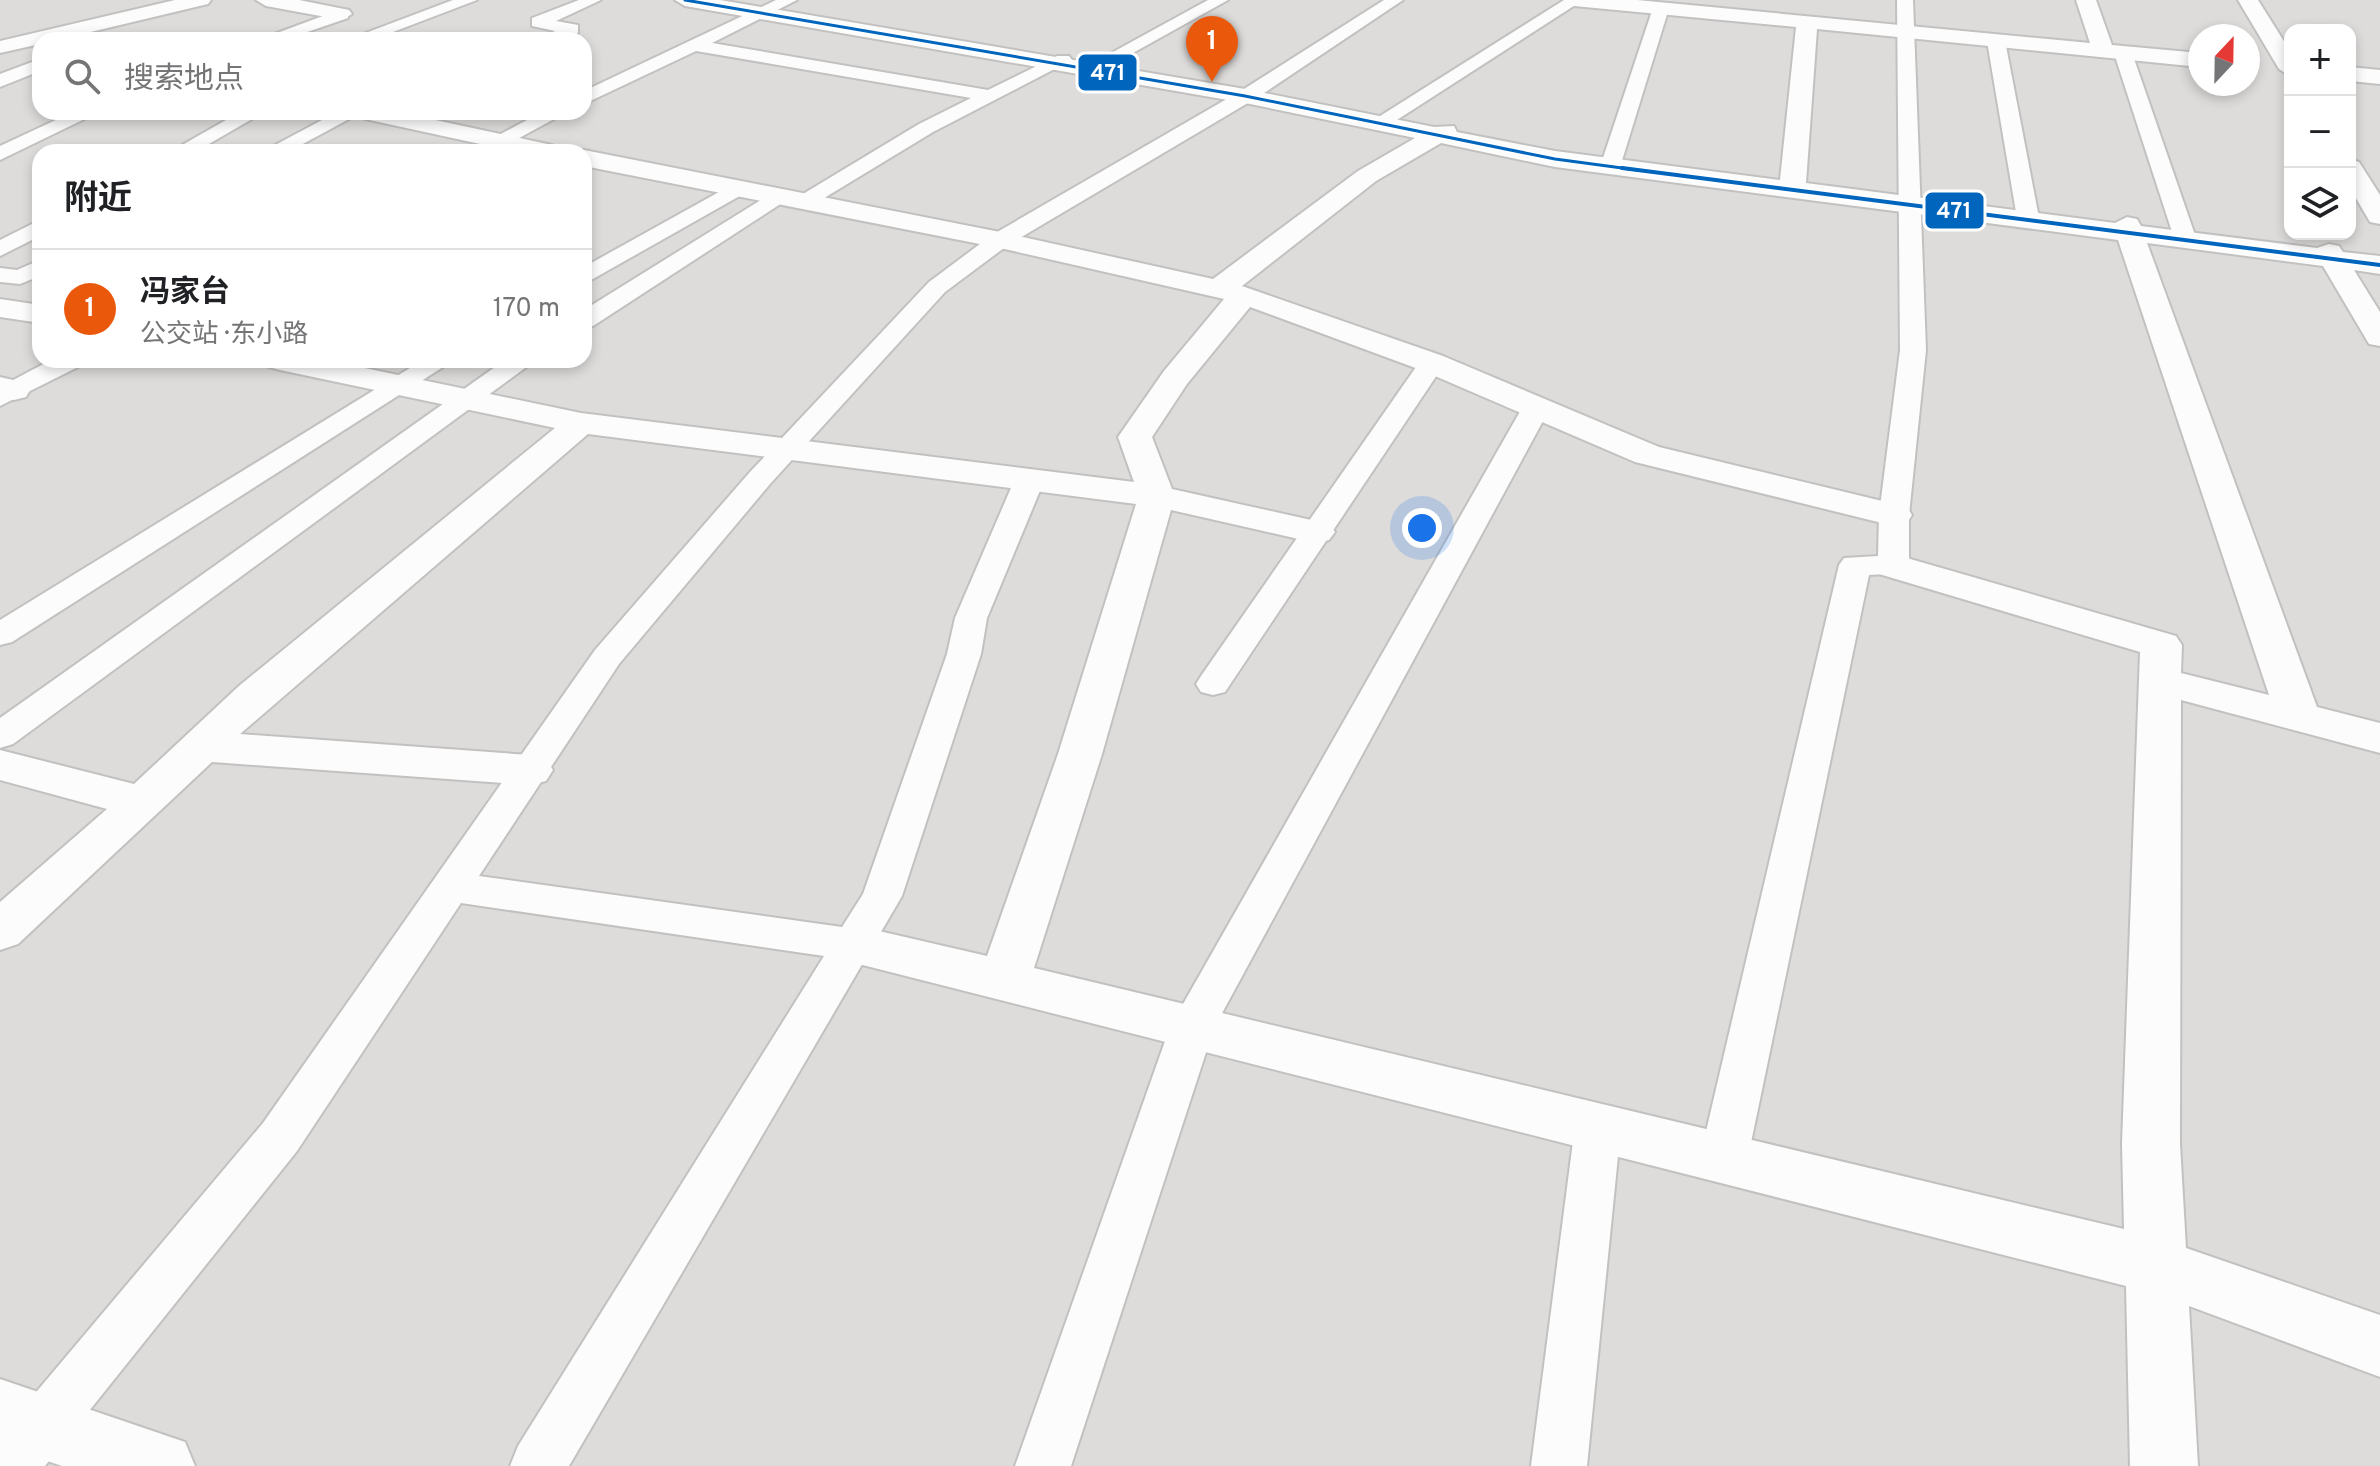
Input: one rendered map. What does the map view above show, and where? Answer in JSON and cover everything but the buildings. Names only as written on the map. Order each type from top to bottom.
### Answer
[{"type":"street","points":[[80,32],[201,0]]},
{"type":"street","points":[[266,0],[342,14]]},
{"type":"street","points":[[685,0],[770,7]]},
{"type":"street","points":[[713,0],[770,7],[1248,94],[1610,164],[2380,262]]},
{"type":"street","points":[[1575,0],[1661,8],[1747,8],[1807,22],[2188,59]]},
{"type":"street","points":[[2086,0],[2113,52]]},
{"type":"street","points":[[2248,0],[2284,59]]},
{"type":"street","points":[[1792,187],[1807,22]]},
{"type":"street","points":[[0,38],[32,44]]},
{"type":"street","points":[[0,47],[32,44]]},
{"type":"street","points":[[2262,66],[2284,68]]},
{"type":"street","points":[[2356,75],[2380,77]]},
{"type":"street","points":[[402,120],[478,144]]},
{"type":"street","points":[[1004,981],[1080,754],[1157,496],[1135,437],[1231,292],[1367,176],[1442,133]]},
{"type":"street","points":[[592,162],[1000,240],[1231,292],[1432,363],[1647,455],[1894,515]]},
{"type":"street","points":[[2351,168],[2380,216]]},
{"type":"street","points":[[2128,228],[2298,716]]},
{"type":"street","points":[[2331,255],[2380,337]]},
{"type":"street","points":[[0,308],[32,313]]},
{"type":"street","points":[[318,368],[581,423],[1157,496],[1316,532]]},
{"type":"street","points":[[0,931],[143,802],[254,696],[581,423]]},
{"type":"street","points":[[1893,566],[2161,645],[2151,1144],[2164,1466]]},
{"type":"street","points":[[2161,681],[2380,738]]},
{"type":"street","points":[[201,746],[530,770]]},
{"type":"street","points":[[0,765],[143,802]]},
{"type":"street","points":[[853,944],[2156,1266],[2380,1346]]},
{"type":"street","points":[[17,1435],[161,1466]]},
{"type":"lane","points":[[379,32],[469,0]]},
{"type":"lane","points":[[565,32],[572,29],[538,22],[593,0]]},
{"type":"lane","points":[[1094,67],[1220,0]]},
{"type":"lane","points":[[17,1435],[280,1137],[607,657],[784,451],[937,287],[1000,240],[1248,94],[1395,0]]},
{"type":"lane","points":[[1382,121],[1575,0]]},
{"type":"lane","points":[[1724,1157],[1855,565],[1893,566],[1894,515],[1913,350],[1905,0]]},
{"type":"lane","points":[[592,94],[770,7]]},
{"type":"lane","points":[[1610,164],[1661,8]]},
{"type":"lane","points":[[290,32],[342,14]]},
{"type":"lane","points":[[1996,41],[2027,216]]},
{"type":"lane","points":[[692,45],[990,96]]},
{"type":"lane","points":[[2113,52],[2185,235]]},
{"type":"lane","points":[[592,316],[792,199],[1060,61]]},
{"type":"lane","points":[[0,81],[32,67]]},
{"type":"lane","points":[[0,154],[72,120]]},
{"type":"lane","points":[[195,144],[239,120]]},
{"type":"lane","points":[[288,144],[336,120]]},
{"type":"lane","points":[[493,144],[541,120]]},
{"type":"lane","points":[[592,272],[737,188]]},
{"type":"lane","points":[[0,249],[32,231]]},
{"type":"lane","points":[[0,275],[20,277],[32,271]]},
{"type":"lane","points":[[1213,684],[1432,363]]},
{"type":"lane","points":[[5,392],[54,368]]},
{"type":"lane","points":[[0,635],[427,368]]},
{"type":"lane","points":[[0,736],[511,368]]},
{"type":"lane","points":[[1043,1466],[1192,1027],[1536,408]]},
{"type":"lane","points":[[538,1466],[882,896],[960,669],[971,618],[1029,481]]},
{"type":"lane","points":[[450,887],[853,944]]},
{"type":"lane","points":[[1559,1466],[1598,1126]]},
{"type":"shaded area","points":[[0,0],[2380,0],[2380,1466],[0,1466]]},
{"type":"transit line","name":"471","points":[[685,0],[1245,96],[1555,159],[2380,265]]},
{"type":"place","name":"冯家台","points":[[1212,82]]}]
